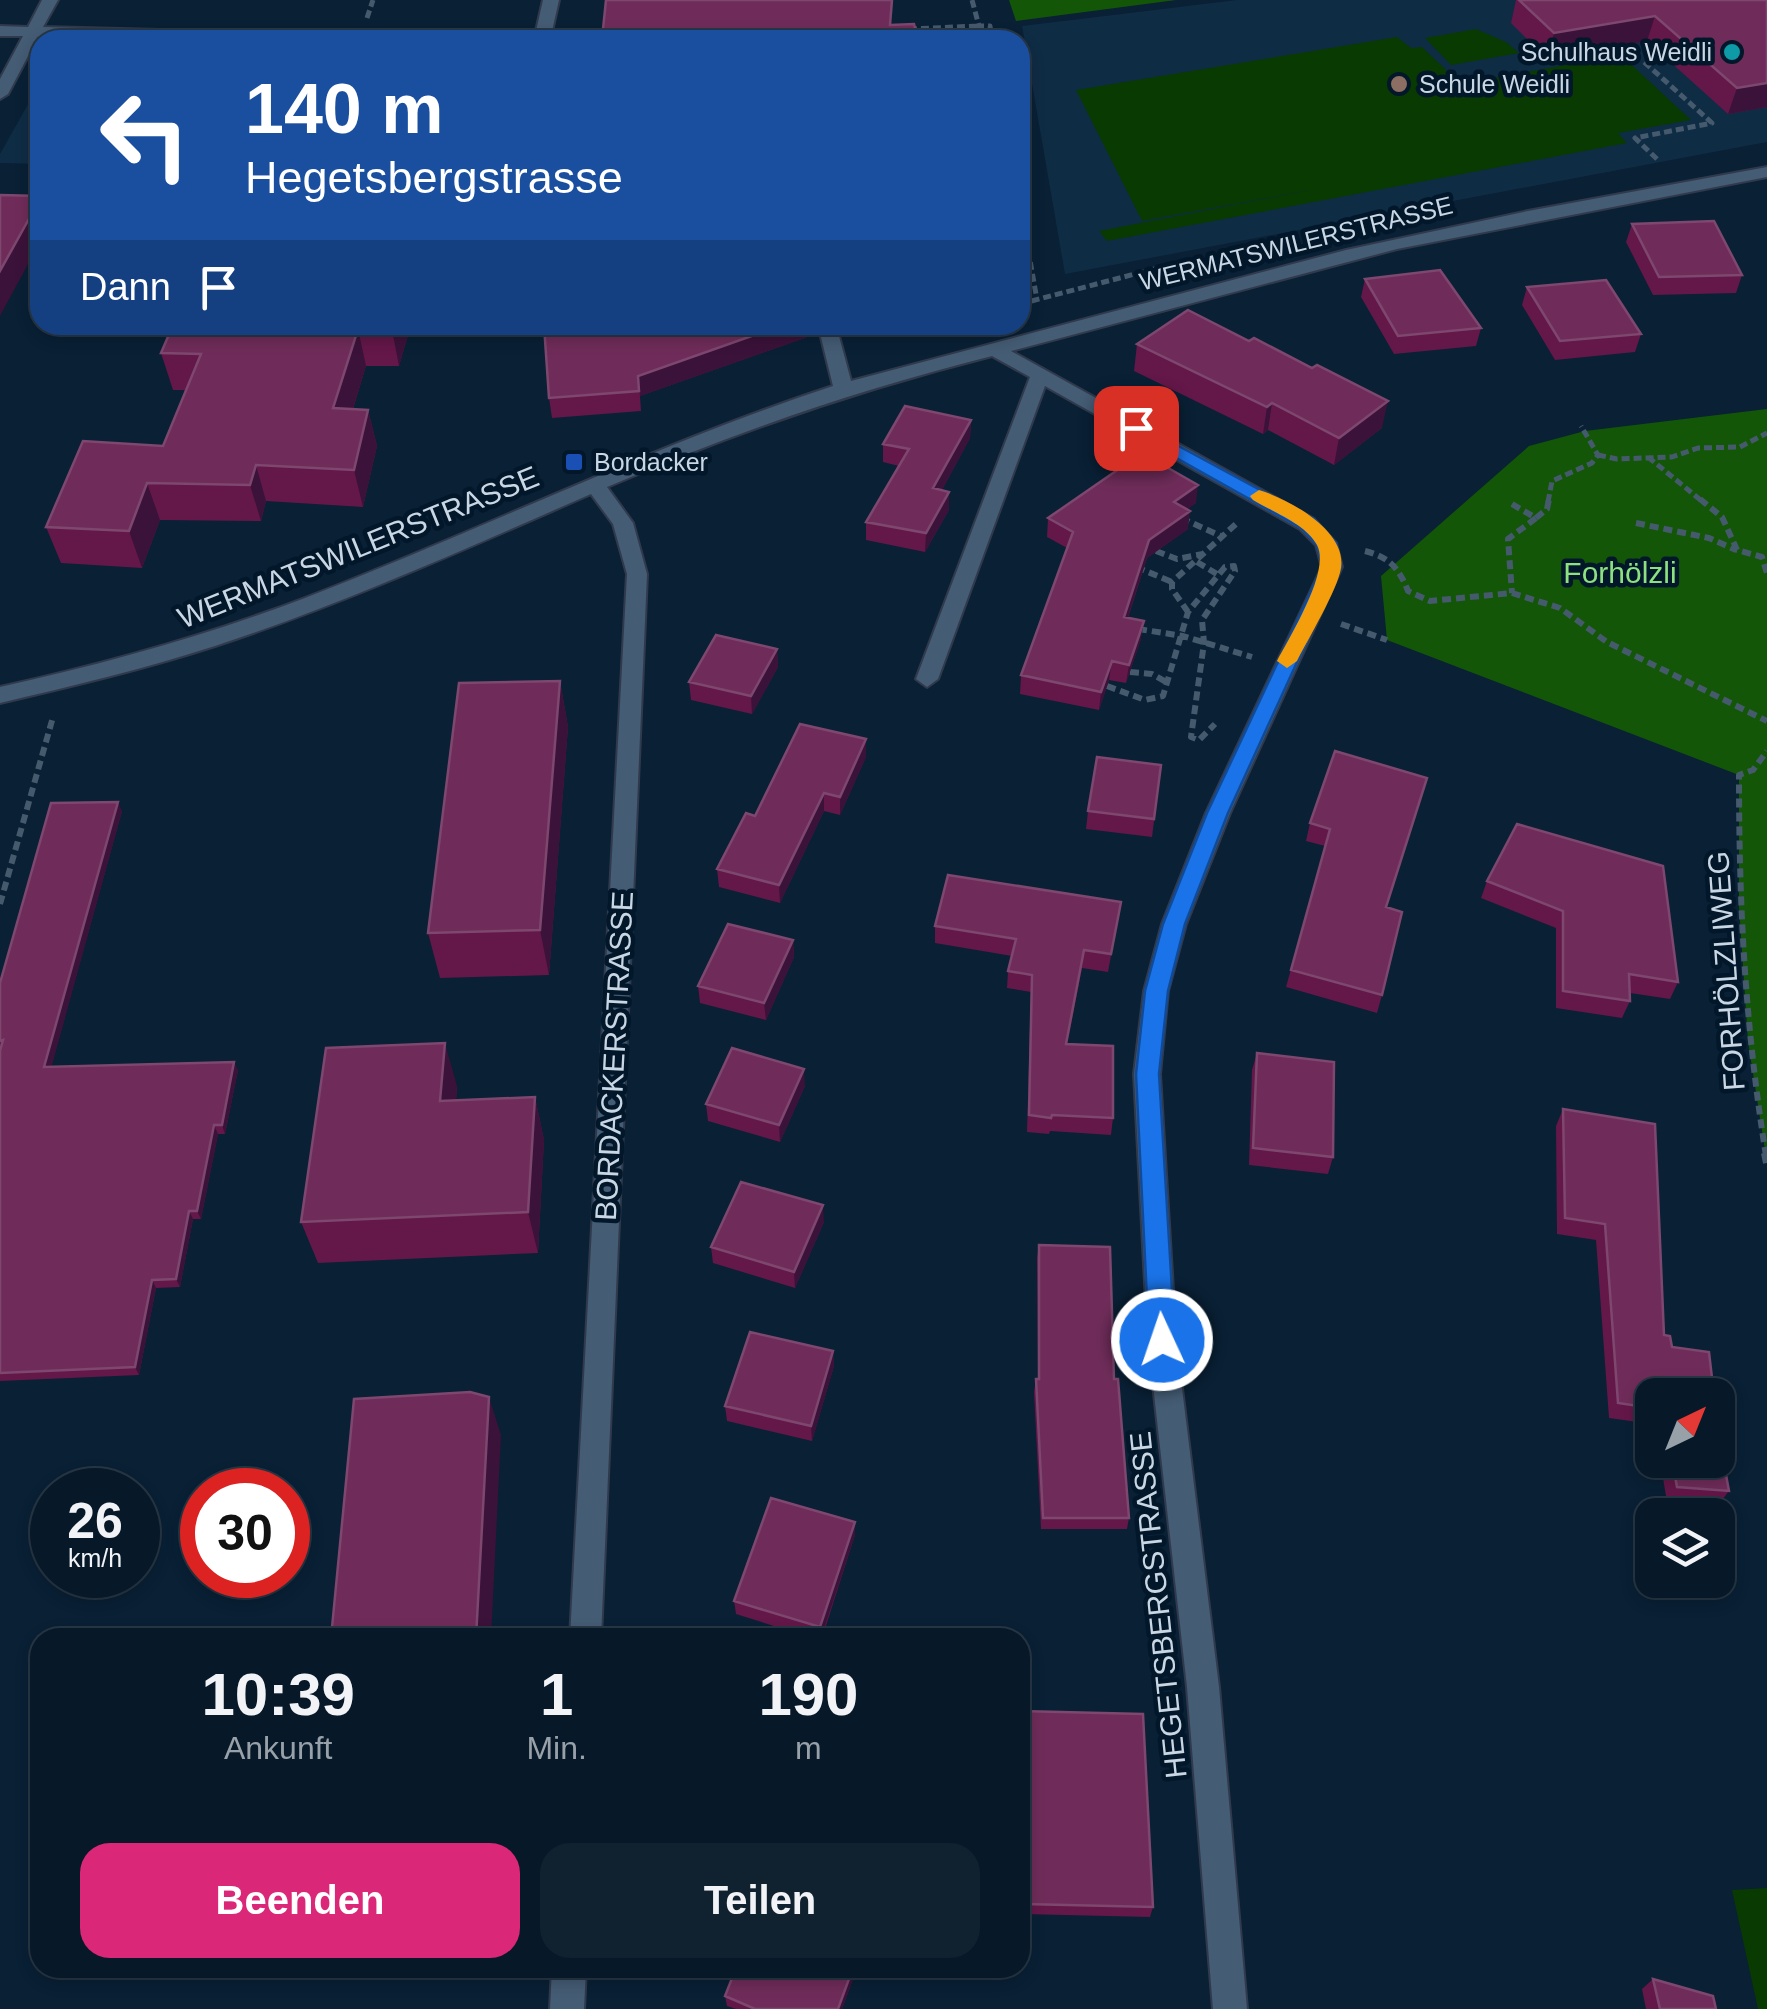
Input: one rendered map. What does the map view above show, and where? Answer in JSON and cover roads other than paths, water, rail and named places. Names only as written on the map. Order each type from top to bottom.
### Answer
[{"type":"street","points":[[32,30],[50,0]]},
{"type":"street","points":[[544,30],[551,0]]},
{"type":"street","points":[[0,31],[30,32]]},
{"type":"street","points":[[0,94],[30,34]]},
{"type":"street","name":"WERMATSWILERSTRASSE","points":[[0,695],[63,684],[148,661],[297,610],[595,485],[843,389],[1236,283],[1445,233],[1767,172]]},
{"type":"street","points":[[830,335],[843,389]]},
{"type":"street","points":[[927,679],[1040,375],[996,350]]},
{"type":"street","name":"HEGETSBERGSTRASSE","points":[[1040,375],[1307,524],[1326,543],[1332,566],[1218,813],[1174,924],[1156,991],[1148,1074],[1162,1340],[1202,1687],[1230,2009]]},
{"type":"street","name":"BORDACKERSTRASSE","points":[[586,1628],[637,574],[623,524],[595,485]]},
{"type":"street","points":[[567,2009],[569,1978]]},
{"type":"place","name":"Schulhaus Weidli","points":[[1732,52]]},
{"type":"place","name":"Schule Weidli","points":[[1399,84]]},
{"type":"place","name":"Bordacker","points":[[574,462]]},
{"type":"park label","name":"Forhölzli","points":[[1620,572]]}]
